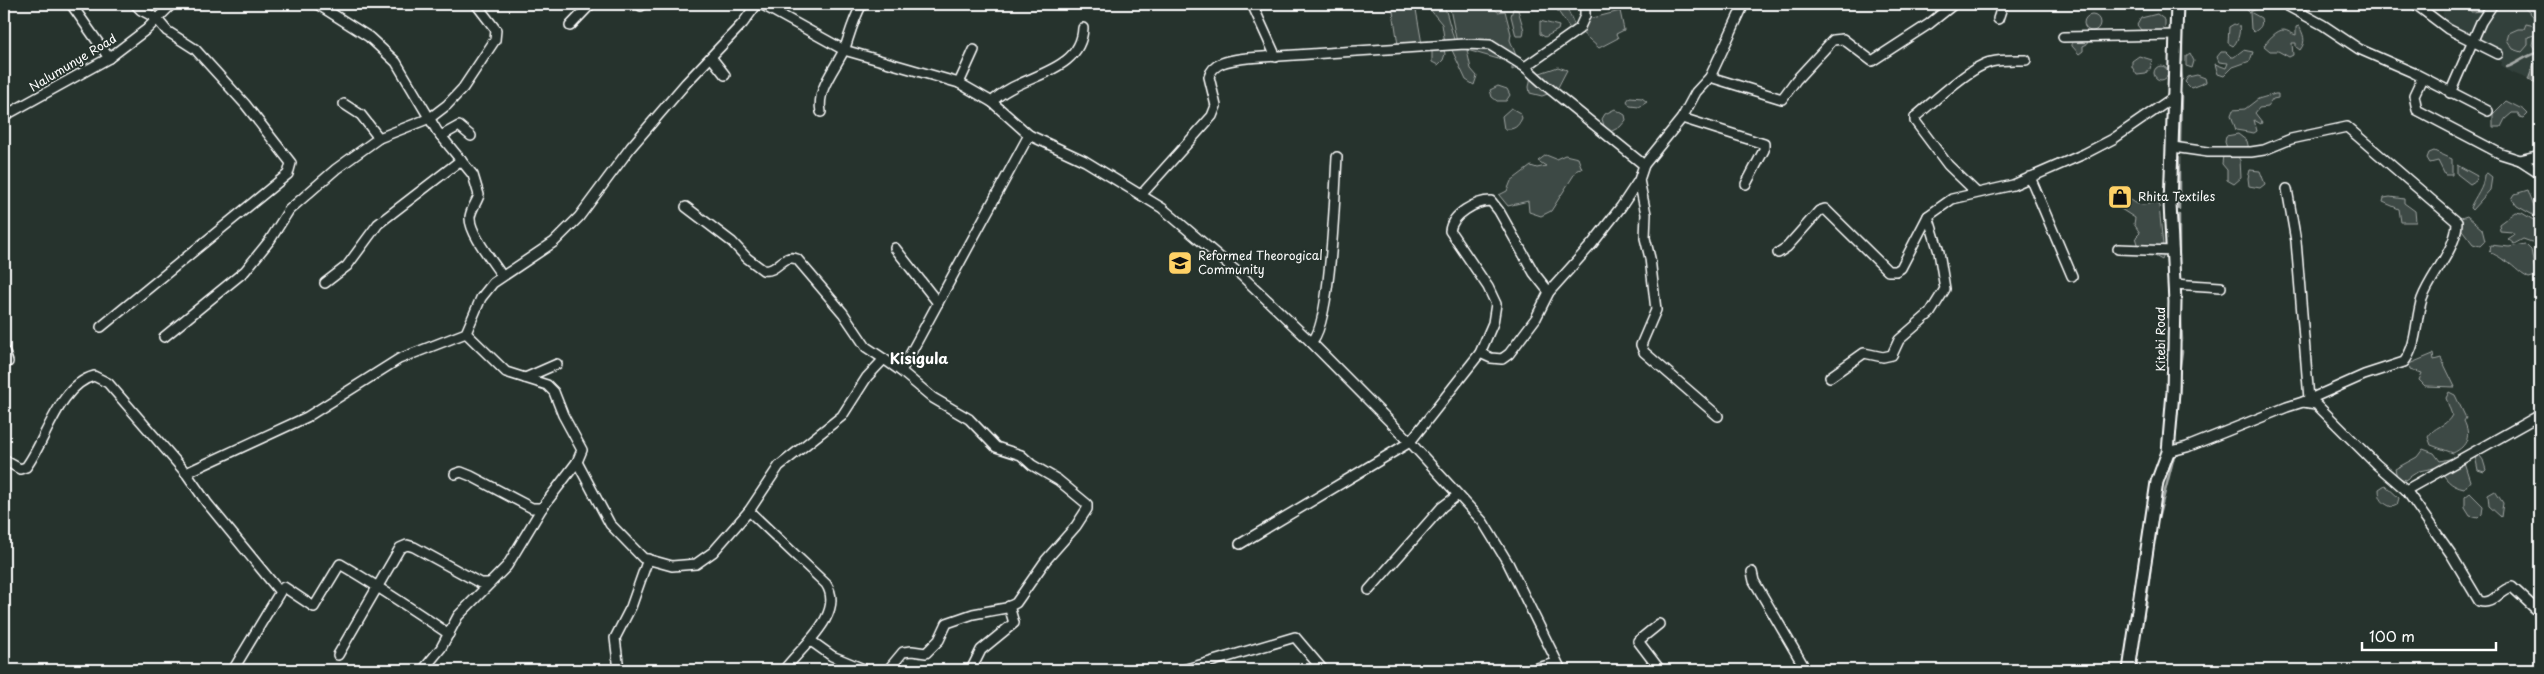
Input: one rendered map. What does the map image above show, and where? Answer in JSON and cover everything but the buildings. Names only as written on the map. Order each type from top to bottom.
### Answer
[{"type":"main road","name":"Kitebi Road","points":[[2128,670],[2157,482],[2168,452],[2174,376],[2178,285],[2173,251],[2170,204],[2177,4]]},
{"type":"street","points":[[71,4],[109,58]]},
{"type":"street","points":[[101,327],[288,174],[290,169],[288,158],[226,83],[195,49],[167,31],[156,18],[141,10],[135,4]]},
{"type":"street","name":"Nalumunye Road","points":[[4,116],[109,58],[147,29],[172,4]]},
{"type":"street","points":[[316,4],[369,37],[396,62],[441,136],[473,175],[479,195],[470,214],[472,226],[502,276]]},
{"type":"street","points":[[164,337],[245,271],[270,240],[289,210],[336,169],[379,138],[430,118],[447,105],[463,88],[495,40],[496,30],[476,4]]},
{"type":"street","points":[[570,26],[591,4]]},
{"type":"street","points":[[186,472],[307,417],[399,358],[466,333],[481,298],[493,283],[554,242],[579,217],[631,147],[710,56],[762,4],[844,50],[959,83],[992,102],[1030,135],[1085,161],[1162,208],[1242,276],[1410,442],[1483,522],[1508,563],[1559,666],[1529,670]]},
{"type":"street","points":[[821,112],[821,94],[844,50],[862,4]]},
{"type":"street","points":[[1252,4],[1276,56]]},
{"type":"street","points":[[1525,67],[1579,29],[1586,16],[1585,4]]},
{"type":"street","points":[[1480,354],[1491,358],[1502,358],[1509,354],[1536,318],[1549,292],[1592,244],[1639,180],[1644,165],[1682,118],[1696,92],[1710,77],[1744,4]]},
{"type":"street","points":[[1710,77],[1782,99],[1796,80],[1833,40],[1843,39],[1872,61],[1929,24],[1954,4]]},
{"type":"street","points":[[1998,19],[2003,4]]},
{"type":"street","points":[[2284,4],[2323,25],[2359,49],[2488,111]]},
{"type":"street","points":[[2415,4],[2448,28],[2498,54]]},
{"type":"street","points":[[2450,93],[2473,41],[2493,4]]},
{"type":"street","points":[[992,102],[1006,89],[1035,78],[1070,58],[1078,50],[1083,28]]},
{"type":"street","points":[[2063,37],[2176,35]]},
{"type":"street","points":[[1142,195],[1212,116],[1216,106],[1209,77],[1215,67],[1228,61],[1276,56],[1479,44],[1495,48],[1525,67],[1644,165]]},
{"type":"street","points":[[959,83],[974,50]]},
{"type":"street","points":[[710,56],[725,75]]},
{"type":"street","points":[[1976,192],[1948,165],[1915,120],[1915,117],[1947,90],[1981,66],[1991,62],[2026,60]]},
{"type":"street","points":[[2422,78],[2414,95],[2417,110],[2501,154],[2520,160],[2540,173]]},
{"type":"street","points":[[1778,253],[1787,247],[1819,211],[1825,209],[1888,271],[1896,271],[1901,268],[1928,216],[1952,200],[1976,192],[1996,190],[2084,154],[2113,139],[2174,97]]},
{"type":"street","points":[[344,104],[361,115],[379,138]]},
{"type":"street","points":[[1682,118],[1764,144],[1764,150],[1746,184]]},
{"type":"street","points":[[441,136],[459,126],[471,136]]},
{"type":"street","points":[[2168,452],[2187,447],[2364,375],[2404,362],[2409,356],[2414,342],[2417,314],[2423,297],[2456,234],[2457,222],[2347,127],[2291,140],[2251,152],[2208,152],[2173,147]]},
{"type":"street","points":[[900,371],[1030,135]]},
{"type":"street","points":[[2520,160],[2540,156]]},
{"type":"street","points":[[1310,342],[1318,336],[1328,283],[1337,157]]},
{"type":"street","points":[[325,283],[347,266],[378,224],[461,160]]},
{"type":"street","points":[[2030,177],[2072,276]]},
{"type":"street","points":[[1639,180],[1646,214],[1646,244],[1650,258],[1656,310],[1641,345],[1644,352],[1718,416]]},
{"type":"street","points":[[2287,189],[2296,241],[2306,400]]},
{"type":"street","points":[[1240,544],[1410,442],[1480,354],[1493,323],[1496,304],[1488,286],[1450,231],[1451,224],[1456,218],[1474,205],[1491,201],[1499,211],[1534,273],[1549,292]]},
{"type":"street","points":[[686,207],[732,242],[747,258],[763,270],[773,269],[786,258],[797,259],[847,318],[866,347],[900,371],[932,398],[969,419],[996,447],[1021,455],[1032,465],[1058,480],[1087,504],[1087,509],[1076,526],[1046,560],[1016,603],[947,623],[939,640],[926,653],[903,652],[888,670]]},
{"type":"street","points":[[1830,377],[1864,353],[1883,357],[1892,355],[1899,340],[1930,313],[1944,294],[1944,274],[1928,216]]},
{"type":"street","points":[[895,248],[938,303]]},
{"type":"street","points":[[2118,249],[2173,251]]},
{"type":"street","points":[[2178,285],[2221,287]]},
{"type":"street","points":[[423,670],[449,634],[458,616],[507,566],[542,508],[577,462],[582,450],[563,415],[554,392],[547,385],[506,372],[466,333]]},
{"type":"street","points":[[4,350],[8,362]]},
{"type":"street","points":[[577,462],[610,524],[643,558],[683,567],[705,560],[750,511],[779,466],[842,416],[867,378],[884,359]]},
{"type":"street","points":[[525,378],[557,364]]},
{"type":"street","points":[[4,460],[20,469],[26,467],[66,396],[81,382],[94,376],[108,383],[186,472],[207,503],[280,592],[233,670]]},
{"type":"street","points":[[2306,400],[2316,404],[2376,464],[2406,490],[2451,554],[2479,601],[2485,603],[2506,588],[2512,587],[2540,613]]},
{"type":"street","points":[[2406,490],[2540,415]]},
{"type":"street","points":[[455,474],[461,472],[532,508],[542,508]]},
{"type":"street","points":[[1368,590],[1442,507],[1458,495]]},
{"type":"street","points":[[750,511],[826,584],[832,593],[832,606],[811,641],[784,670]]},
{"type":"street","points":[[338,655],[400,548],[406,545],[414,547],[480,583],[490,583]]},
{"type":"street","points":[[618,670],[615,638],[631,607],[648,559]]},
{"type":"street","points":[[284,587],[314,608],[340,564],[390,593],[399,603],[449,634]]},
{"type":"street","points":[[1752,572],[1754,580],[1806,670]]},
{"type":"street","points":[[971,670],[982,650],[1014,623],[1009,606]]},
{"type":"street","points":[[1659,624],[1638,641],[1660,670]]},
{"type":"street","points":[[1183,670],[1295,637],[1323,670]]},
{"type":"street","points":[[811,641],[832,656],[866,670]]},
{"type":"shaded area","points":[[1392,4],[1415,4],[1422,44],[1398,45]]},
{"type":"shaded area","points":[[1430,4],[1444,4],[1455,43],[1445,44],[1442,24],[1428,7]]},
{"type":"shaded area","points":[[1449,4],[1495,4],[1492,7],[1498,12],[1505,11],[1511,34],[1510,40],[1517,58],[1497,47],[1457,43]]},
{"type":"shaded area","points":[[1553,4],[1565,4],[1575,26],[1571,30]]},
{"type":"shaded area","points":[[2245,4],[2259,4],[2257,9],[2250,12],[2261,18],[2262,23],[2254,32],[2251,29],[2250,13],[2244,7]]},
{"type":"shaded area","points":[[2448,4],[2540,4],[2540,84],[2510,72],[2501,65],[2502,62],[2464,41],[2442,22],[2443,11]]},
{"type":"shaded area","points":[[2470,4],[2491,4],[2485,11],[2471,12]]},
{"type":"shaded area","points":[[2520,4],[2540,4],[2540,56],[2532,45],[2534,35],[2528,37],[2528,45],[2522,52],[2513,49],[2507,40],[2509,33],[2518,29],[2524,29],[2526,24],[2535,26],[2533,16]]},
{"type":"shaded area","points":[[1513,9],[1518,10],[1524,30],[1523,36],[1516,36],[1511,16]]},
{"type":"shaded area","points":[[1620,11],[1624,30],[1616,34],[1618,38],[1599,48],[1580,31],[1589,19]]},
{"type":"shaded area","points":[[2157,14],[2165,20],[2165,26],[2162,31],[2141,30],[2137,25],[2141,18]]},
{"type":"shaded area","points":[[2092,15],[2100,23],[2092,31],[2084,23]]},
{"type":"shaded area","points":[[1540,21],[1559,26],[1558,30],[1545,37],[1540,34]]},
{"type":"shaded area","points":[[2234,24],[2239,26],[2239,31],[2233,46],[2228,43],[2229,27]]},
{"type":"shaded area","points":[[2299,26],[2304,41],[2300,50],[2296,47],[2296,43],[2292,43],[2293,55],[2289,57],[2278,51],[2270,51],[2264,46],[2272,36],[2281,30],[2296,35],[2296,27]]},
{"type":"shaded area","points":[[2088,40],[2087,44],[2083,46],[2083,51],[2079,54],[2072,46],[2072,41]]},
{"type":"shaded area","points":[[1451,48],[1489,48],[1520,66],[1512,70],[1512,63],[1467,50],[1471,69],[1477,76],[1474,85],[1466,80]]},
{"type":"shaded area","points":[[1432,50],[1444,50],[1445,54],[1443,60],[1438,65],[1432,62]]},
{"type":"shaded area","points":[[2243,50],[2253,52],[2250,61],[2233,67],[2224,76],[2218,74],[2215,64],[2226,68],[2228,63],[2219,62],[2217,57],[2221,52],[2226,52],[2231,57],[2234,57]]},
{"type":"shaded area","points":[[2190,53],[2194,61],[2192,68],[2186,66],[2186,56]]},
{"type":"shaded area","points":[[2139,56],[2152,60],[2150,69],[2146,74],[2137,75],[2132,67],[2132,61]]},
{"type":"shaded area","points":[[2534,63],[2540,63],[2540,84],[2528,80]]},
{"type":"shaded area","points":[[2158,66],[2164,66],[2168,73],[2164,80],[2158,80],[2154,76],[2154,70]]},
{"type":"shaded area","points":[[1558,67],[1567,70],[1556,91],[1542,96],[1530,93],[1531,76]]},
{"type":"shaded area","points":[[2197,75],[2205,78],[2206,82],[2191,88],[2185,82],[2188,77]]},
{"type":"shaded area","points":[[1498,86],[1507,89],[1510,95],[1506,101],[1497,101],[1492,97],[1490,90]]},
{"type":"shaded area","points":[[2278,94],[2278,98],[2273,99],[2267,107],[2259,108],[2255,113],[2262,122],[2261,124],[2254,120],[2257,131],[2254,133],[2236,130],[2231,115],[2233,110],[2245,109],[2258,99]]},
{"type":"shaded area","points":[[1630,97],[1642,98],[1647,102],[1639,107],[1630,106],[1627,101]]},
{"type":"shaded area","points":[[2506,101],[2528,114],[2524,118],[2520,117],[2518,113],[2512,113],[2505,119],[2501,127],[2493,127],[2493,114]]},
{"type":"shaded area","points":[[1511,108],[1520,113],[1522,118],[1515,127],[1504,129],[1502,116]]},
{"type":"shaded area","points":[[1615,109],[1625,115],[1626,120],[1620,127],[1610,132],[1605,129],[1602,119],[1605,114]]},
{"type":"shaded area","points":[[2238,134],[2247,141],[2249,149],[2243,155],[2237,156],[2240,160],[2241,178],[2234,184],[2227,180],[2227,170],[2222,164],[2223,155],[2229,154],[2225,142],[2226,136]]},
{"type":"shaded area","points":[[2434,151],[2452,159],[2452,175],[2445,175],[2438,161],[2430,163],[2427,158],[2429,153]]},
{"type":"shaded area","points":[[1546,155],[1556,159],[1565,155],[1578,158],[1582,169],[1577,170],[1551,211],[1541,216],[1529,212],[1528,201],[1508,206],[1499,195],[1507,191],[1511,181],[1531,166],[1537,168],[1546,166],[1538,161]]},
{"type":"shaded area","points":[[2457,165],[2477,176],[2475,181],[2470,184],[2457,174]]},
{"type":"shaded area","points":[[2250,170],[2260,171],[2265,184],[2260,188],[2249,186]]},
{"type":"shaded area","points":[[2487,173],[2492,177],[2490,190],[2472,210],[2470,208],[2481,188],[2484,175]]},
{"type":"shaded area","points":[[2528,190],[2536,211],[2533,215],[2517,206],[2512,199],[2515,194]]},
{"type":"shaded area","points":[[2117,191],[2139,205],[2155,202],[2159,206],[2164,255],[2162,260],[2151,254],[2149,248],[2138,244],[2136,237],[2140,233],[2134,224],[2135,218],[2110,202],[2108,195]]},
{"type":"shaded area","points":[[2384,198],[2404,199],[2404,203],[2415,211],[2416,222],[2401,222],[2399,209],[2383,202]]},
{"type":"shaded area","points":[[2515,212],[2522,213],[2540,224],[2540,245],[2523,239],[2514,244],[2508,239],[2514,235],[2512,232],[2500,231],[2499,224]]},
{"type":"shaded area","points":[[2467,216],[2482,229],[2485,241],[2480,246],[2473,244],[2459,226],[2461,218]]},
{"type":"shaded area","points":[[2525,244],[2531,250],[2536,276],[2529,278],[2489,250],[2490,245],[2509,247]]},
{"type":"shaded area","points":[[2433,354],[2434,360],[2441,358],[2455,387],[2425,386],[2419,380],[2422,373],[2410,369],[2409,364]]},
{"type":"shaded area","points":[[2449,392],[2455,395],[2466,418],[2464,421],[2468,435],[2462,447],[2453,453],[2431,445],[2428,437],[2433,431],[2447,422],[2452,415],[2446,398]]},
{"type":"shaded area","points":[[2423,449],[2434,453],[2440,461],[2462,456],[2470,481],[2464,489],[2448,481],[2439,467],[2419,471],[2405,480],[2397,477],[2395,469],[2417,457]]},
{"type":"shaded area","points":[[2478,453],[2483,460],[2486,470],[2484,472],[2478,470],[2475,456]]},
{"type":"shaded area","points":[[2385,485],[2399,498],[2397,505],[2392,507],[2382,501],[2379,489]]},
{"type":"shaded area","points":[[2495,491],[2503,503],[2501,517],[2489,506],[2488,495]]},
{"type":"shaded area","points":[[2470,493],[2483,506],[2482,514],[2478,518],[2470,516],[2465,508],[2465,497]]},
{"type":"waterway","points":[[2182,15],[2182,26]]},
{"type":"waterway","points":[[2182,29],[2182,61]]},
{"type":"waterway","points":[[2507,67],[2540,52]]},
{"type":"waterway","points":[[2181,66],[2182,79]]},
{"type":"waterway","points":[[2180,144],[2181,94]]},
{"type":"waterway","points":[[2179,157],[2179,209]]},
{"type":"waterway","points":[[2179,215],[2179,281]]},
{"type":"waterway","points":[[2180,301],[2182,340]]},
{"type":"waterway","points":[[2179,374],[2182,351]]},
{"type":"waterway","points":[[2174,447],[2180,384]]},
{"type":"waterway","points":[[2158,519],[2174,456]]},
{"type":"waterway","points":[[2155,540],[2156,533]]},
{"type":"waterway","points":[[2146,606],[2153,547]]},
{"type":"waterway","points":[[2139,637],[2144,615]]},
{"type":"place","name":"Rhita Textiles","points":[[2120,197]]},
{"type":"place","name":"Reformed Theorogical Community","points":[[1180,263]]},
{"type":"district","name":"Kisigula","points":[[919,359]]}]
